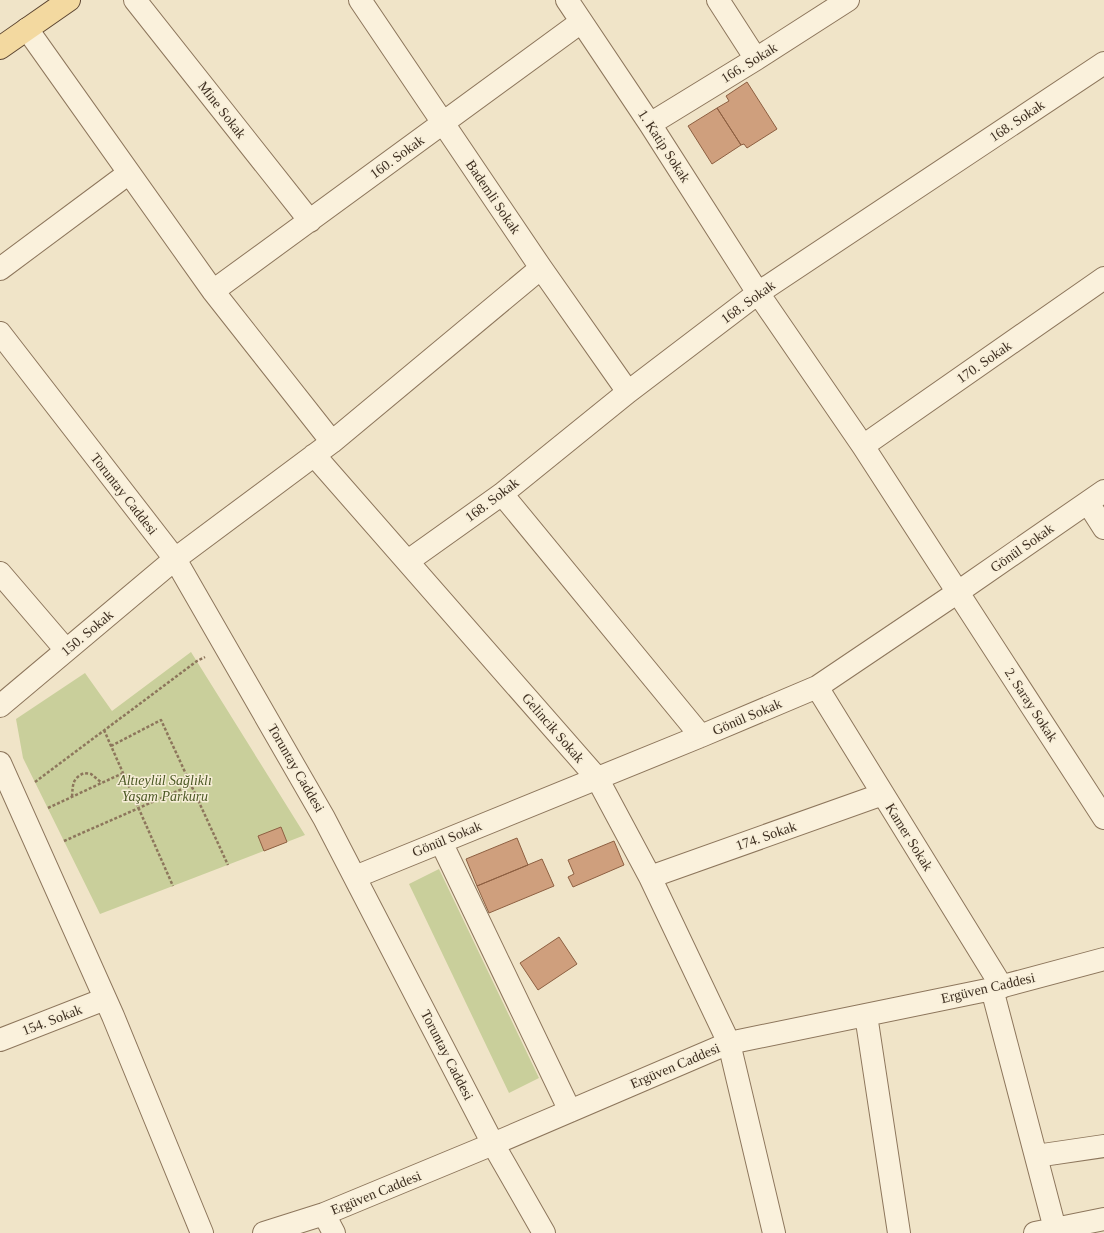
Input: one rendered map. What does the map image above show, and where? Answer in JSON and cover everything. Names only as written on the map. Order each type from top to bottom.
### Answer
[{"type":"main road","points":[[0,48],[69,0]]},
{"type":"street","name":"Mine Sokak","points":[[135,0],[310,220]]},
{"type":"street","name":"Bademli Sokak","points":[[360,0],[443,124],[628,392]]},
{"type":"street","name":"1. Katip Sokak","points":[[567,0],[650,124],[758,293],[863,446]]},
{"type":"street","points":[[718,0],[756,59]]},
{"type":"street","name":"166. Sokak","points":[[650,124],[848,0]]},
{"type":"street","name":"160. Sokak","points":[[213,291],[582,22]]},
{"type":"street","points":[[27,29],[213,291],[332,442]]},
{"type":"street","name":"168. Sokak","points":[[408,562],[502,494],[628,392],[758,293],[1104,63]]},
{"type":"street","points":[[0,269],[129,173]]},
{"type":"street","name":"150. Sokak","points":[[0,706],[175,559],[332,442],[542,268]]},
{"type":"street","name":"170. Sokak","points":[[863,446],[1104,278]]},
{"type":"street","name":"Toruntay Caddesi","points":[[0,333],[175,559],[324,818],[493,1144],[544,1233]]},
{"type":"street","name":"2. Saray Sokak","points":[[863,446],[1104,818]]},
{"type":"street","name":"Gelincik Sokak","points":[[314,455],[597,778],[650,877],[729,1043],[774,1233]]},
{"type":"street","points":[[502,494],[701,736]]},
{"type":"street","points":[[1096,497],[1104,528]]},
{"type":"street","name":"Gönül Sokak","points":[[355,877],[817,687],[1096,497]]},
{"type":"street","points":[[0,573],[66,650]]},
{"type":"street","name":"Kamer Sokak","points":[[817,687],[883,794],[997,988],[1036,1156],[1045,1231]]},
{"type":"street","points":[[0,763],[105,999],[202,1233]]},
{"type":"street","name":"174. Sokak","points":[[650,877],[883,794]]},
{"type":"street","points":[[442,842],[570,1111]]},
{"type":"street","name":"Ergüven Caddesi","points":[[264,1233],[324,1214],[493,1144],[729,1043],[997,988],[1104,959]]},
{"type":"street","name":"154. Sokak","points":[[0,1040],[105,999]]},
{"type":"street","points":[[866,1015],[899,1233]]},
{"type":"street","points":[[1036,1156],[1104,1146]]},
{"type":"street","points":[[324,1214],[334,1233]]},
{"type":"street","points":[[1045,1231],[1104,1219]]},
{"type":"path","points":[[34,782],[197,661],[224,646]]},
{"type":"path","points":[[111,746],[161,720],[228,865]]},
{"type":"path","points":[[104,730],[173,886]]},
{"type":"path","points":[[72,797],[73,783],[76,777],[84,772],[91,774],[102,783]]},
{"type":"path","points":[[48,808],[123,773]]},
{"type":"path","points":[[64,841],[191,785]]},
{"type":"green space","name":"Altıeylül Sağlıklı Yaşam Parkuru","points":[[191,652],[305,835],[100,914],[23,758],[16,719],[85,673],[112,711]]},
{"type":"green space","points":[[439,869],[539,1078],[509,1093],[409,884]]},
{"type":"building","points":[[747,82],[777,129],[747,148],[744,144],[741,145],[717,108],[729,101],[726,96]]},
{"type":"building","points":[[717,108],[741,145],[712,164],[688,126]]},
{"type":"building","points":[[281,827],[287,842],[264,851],[258,836]]},
{"type":"building","points":[[517,838],[528,865],[477,886],[466,859]]},
{"type":"building","points":[[614,841],[624,865],[573,887],[568,877],[574,874],[568,860]]},
{"type":"building","points":[[542,859],[554,886],[489,913],[477,886]]},
{"type":"building","points":[[559,937],[577,964],[538,990],[520,963]]}]
